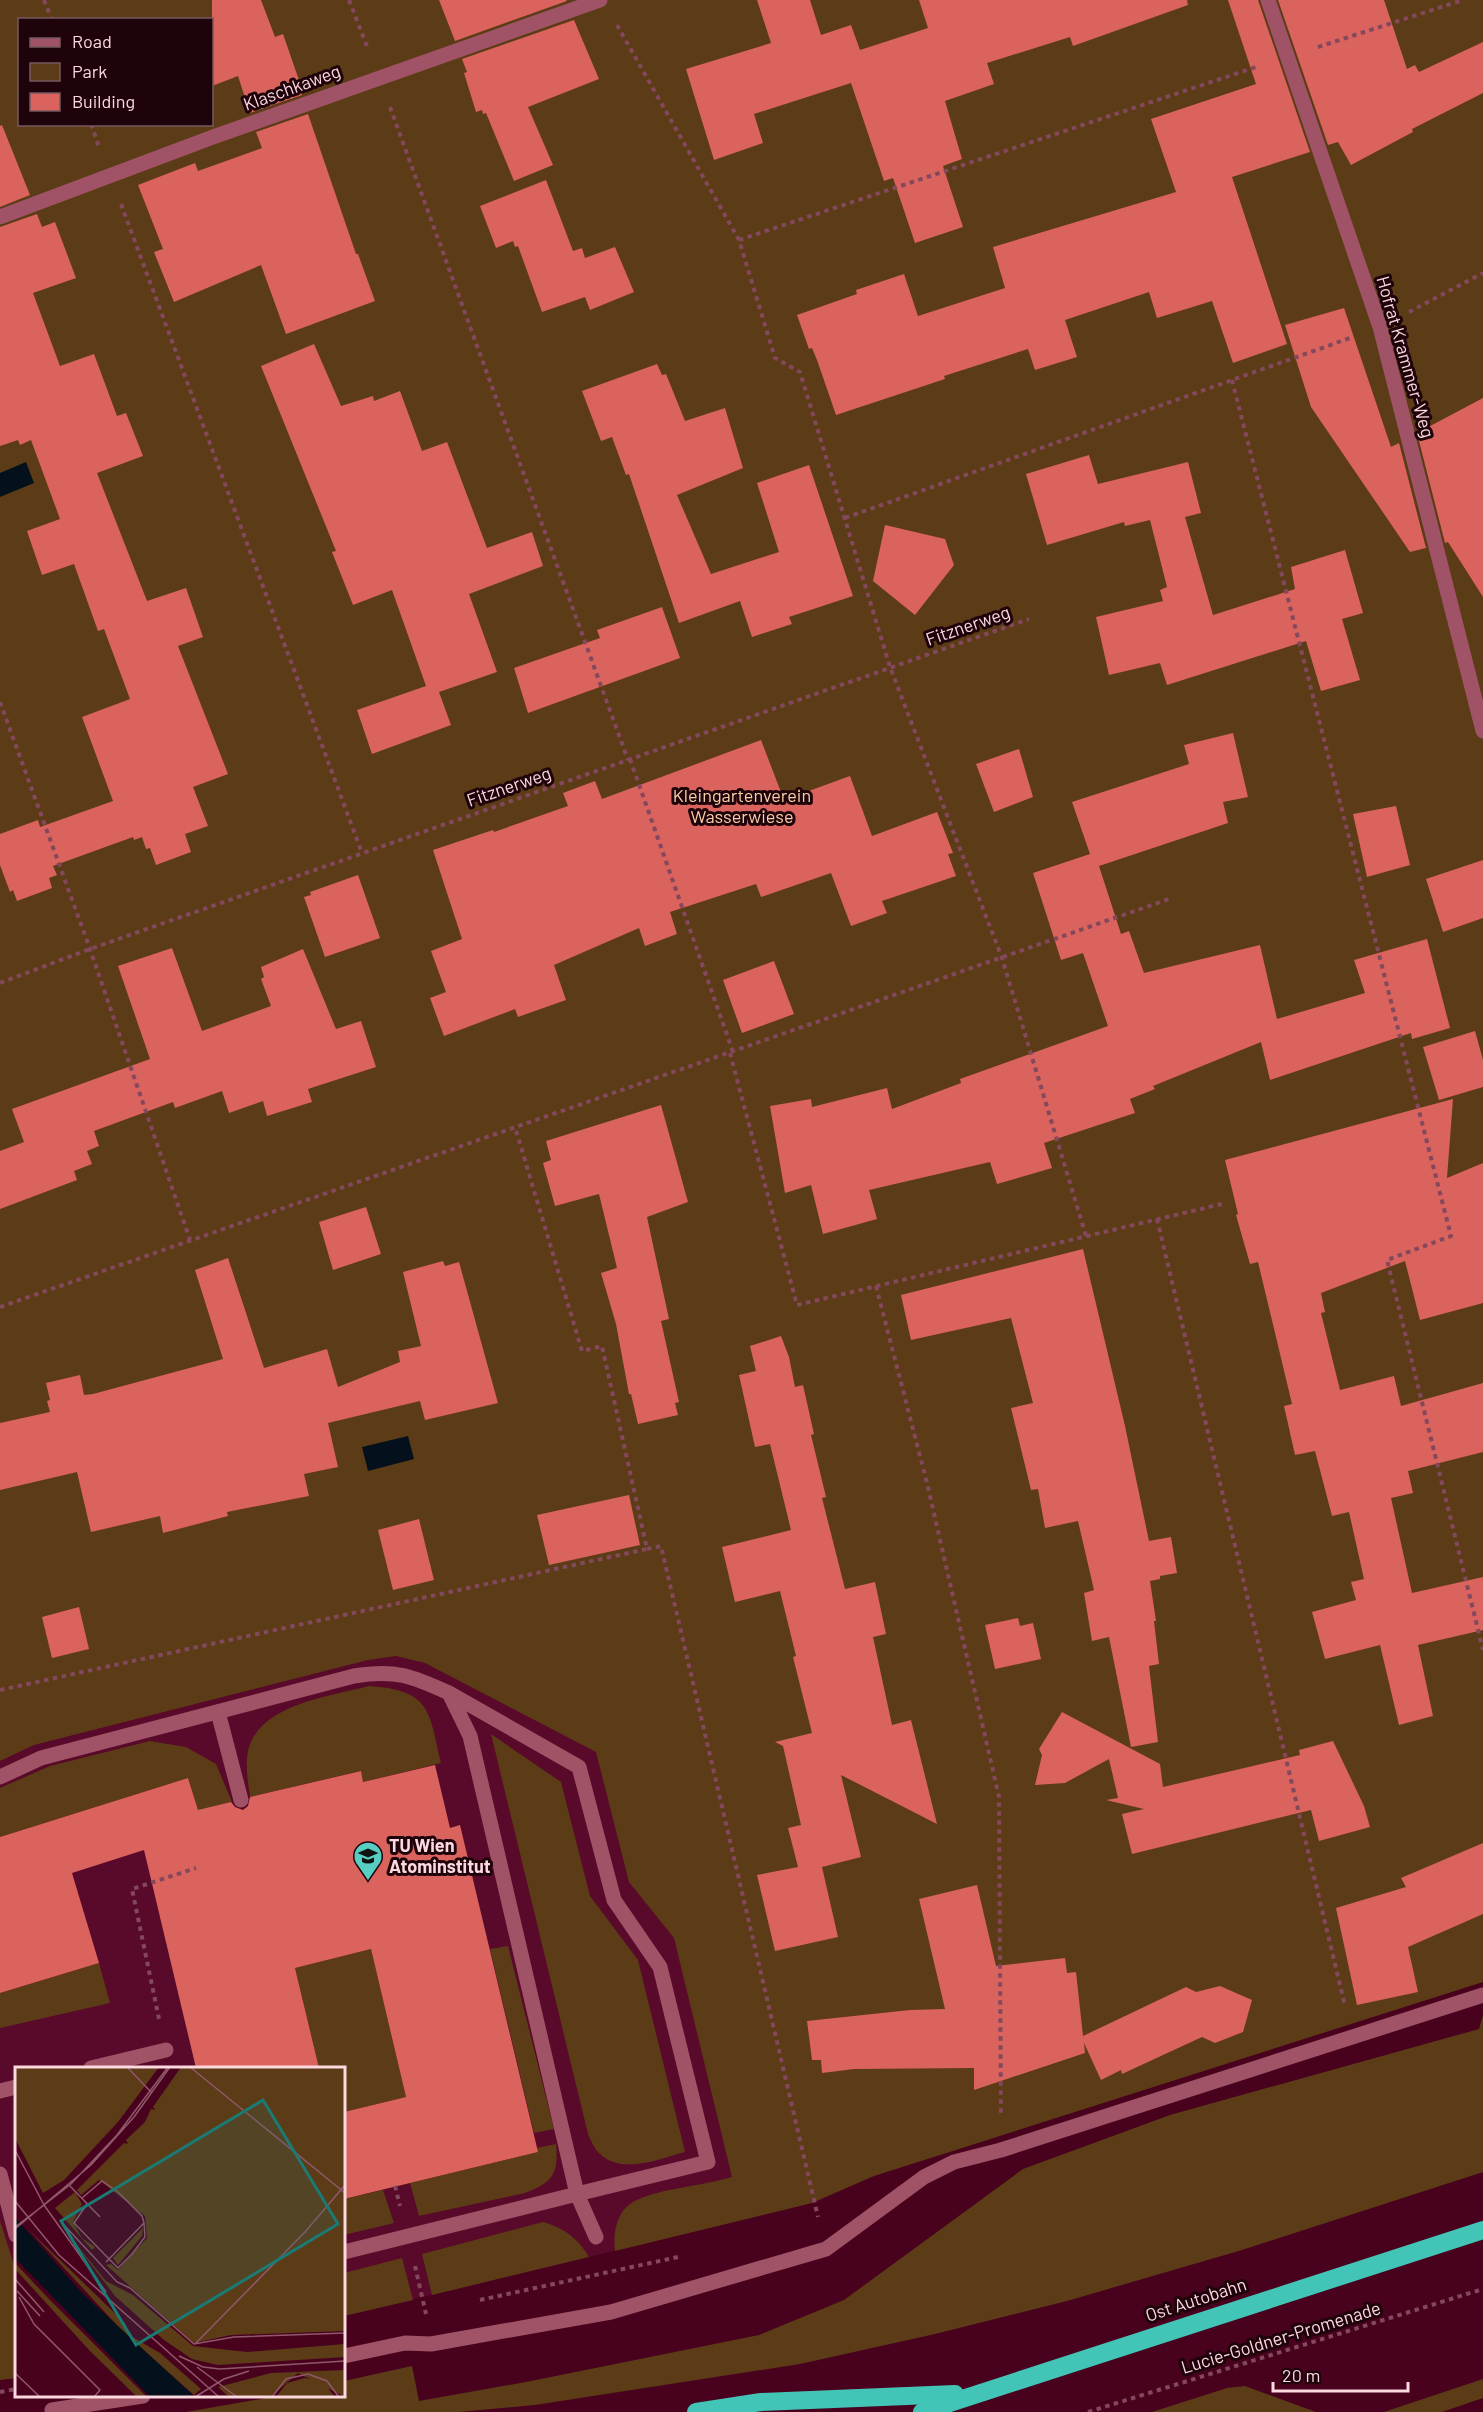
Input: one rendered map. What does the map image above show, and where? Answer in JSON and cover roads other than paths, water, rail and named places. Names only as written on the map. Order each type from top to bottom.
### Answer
[{"type":"highway","name":"Ost Autobahn","points":[[922,2412],[974,2393],[1483,2230]]},
{"type":"highway","points":[[696,2412],[762,2402],[974,2393]]},
{"type":"street","name":"Klaschkaweg","points":[[0,217],[379,78],[600,0]]},
{"type":"street","name":"Hofrat Krammer-Weg","points":[[1268,0],[1380,327],[1483,731]]},
{"type":"street","points":[[0,1777],[41,1758],[354,1676],[378,1672],[405,1674],[448,1693],[579,1767],[614,1900],[660,1967],[708,2162],[345,2252]]},
{"type":"street","points":[[448,1693],[470,1736],[577,2194],[596,2237]]},
{"type":"street","points":[[218,1712],[241,1800]]},
{"type":"street","points":[[345,2356],[405,2343],[432,2344],[611,2312],[826,2249],[924,2177],[954,2162],[1001,2150],[1483,1995]]},
{"type":"street","points":[[95,2067],[166,2049]]},
{"type":"street","points":[[0,2091],[15,2087]]},
{"type":"street","points":[[0,2174],[15,2231]]},
{"type":"street","points":[[52,2410],[136,2397]]},
{"type":"water","points":[[26,462],[34,483],[0,497],[0,473]]},
{"type":"water","points":[[408,1436],[414,1459],[368,1471],[362,1447]]},
{"type":"place","name":"TU Wien Atominstitut","points":[[368,1882]]},
{"type":"park label","name":"Kleingartenverein Wasserwiese","points":[[742,806]]}]
